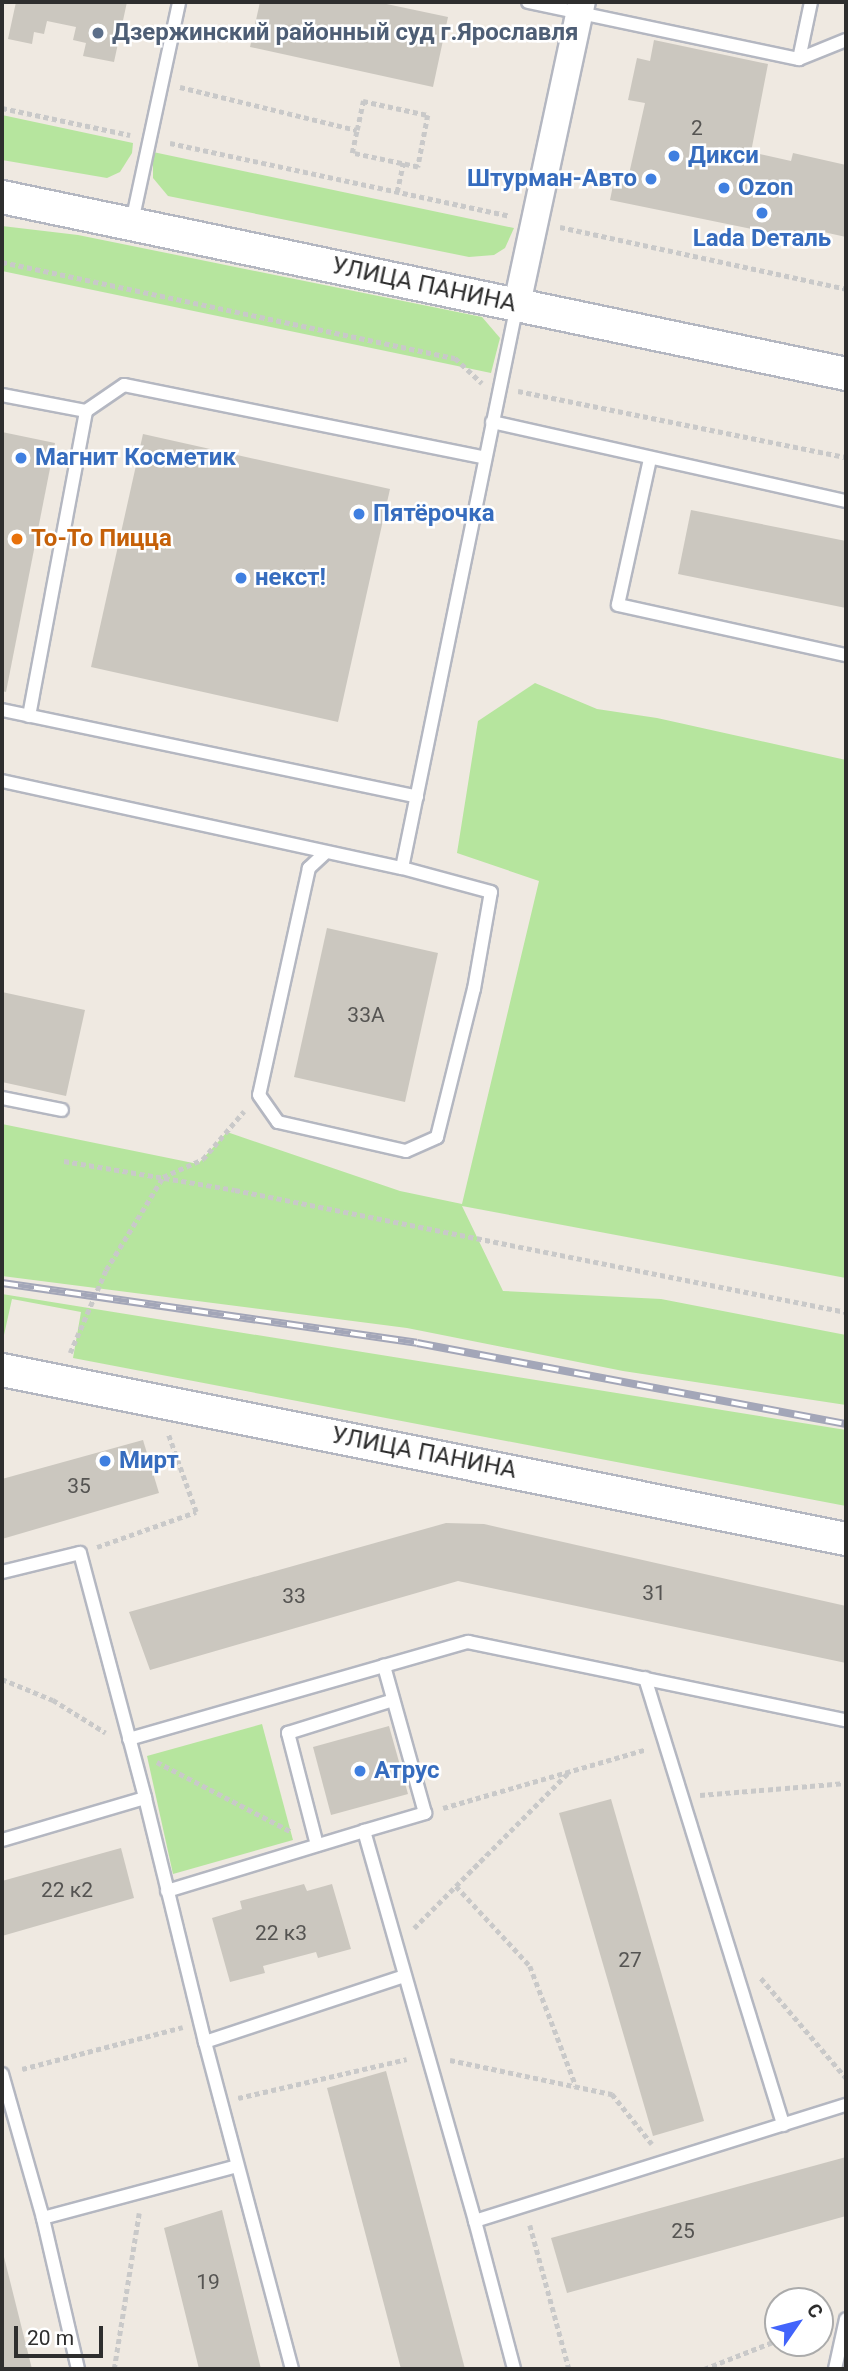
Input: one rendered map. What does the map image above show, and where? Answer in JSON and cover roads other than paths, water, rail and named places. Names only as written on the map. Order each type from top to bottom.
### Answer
[{"type":"street","points":[[517,304],[580,8]]},
{"type":"street","name":"УЛИЦА ПАНИНА","points":[[2,197],[132,222],[846,374]]},
{"type":"street","name":"УЛИЦА ПАНИНА","points":[[2,1370],[846,1539]]},
{"type":"lane","points":[[132,222],[179,2]]},
{"type":"lane","points":[[528,2],[580,8],[799,59],[846,40]]},
{"type":"lane","points":[[799,59],[811,2]]},
{"type":"lane","points":[[402,868],[517,304]]},
{"type":"lane","points":[[29,716],[86,411],[124,385],[485,458]]},
{"type":"lane","points":[[2,395],[86,411]]},
{"type":"lane","points":[[492,422],[846,501]]},
{"type":"lane","points":[[650,458],[618,605],[846,655]]},
{"type":"lane","points":[[2,710],[417,797]]},
{"type":"lane","points":[[2,781],[324,854],[402,868],[491,892],[474,989],[437,1136],[406,1150],[278,1122],[259,1095],[309,868],[324,854]]},
{"type":"lane","points":[[2,1098],[62,1110]]},
{"type":"lane","points":[[2,1572],[80,1553],[145,1798],[220,2102],[292,2369]]},
{"type":"lane","points":[[131,1744],[468,1642],[846,1720]]},
{"type":"lane","points":[[167,1891],[425,1813],[384,1666]]},
{"type":"lane","points":[[645,1678],[783,2125]]},
{"type":"lane","points":[[317,1845],[288,1733],[393,1700]]},
{"type":"lane","points":[[2,1840],[145,1798]]},
{"type":"lane","points":[[363,1831],[475,2221],[514,2369]]},
{"type":"lane","points":[[205,2042],[404,1976]]},
{"type":"lane","points":[[2,2074],[43,2218],[78,2369]]},
{"type":"lane","points":[[475,2221],[846,2105]]},
{"type":"lane","points":[[43,2218],[237,2166]]},
{"type":"lane","points":[[835,2369],[846,2319]]},
{"type":"railway","points":[[2,1283],[417,1343],[846,1424]]},
{"type":"place","name":"Дзержинский районный суд г.Ярославля","points":[[98,33]]},
{"type":"place","name":"Дикси","points":[[674,156]]},
{"type":"place","name":"Штурман-Авто","points":[[651,179]]},
{"type":"place","name":"Ozon","points":[[724,188]]},
{"type":"place","name":"Lada Dеталь","points":[[762,213]]},
{"type":"place","name":"Магнит Косметик","points":[[21,458]]},
{"type":"place","name":"Пятёрочка","points":[[359,514]]},
{"type":"place","name":"То-То Пицца","points":[[17,539]]},
{"type":"place","name":"некст!","points":[[241,578]]},
{"type":"place","name":"Мирт","points":[[105,1461]]},
{"type":"place","name":"Атрус","points":[[360,1771]]}]
